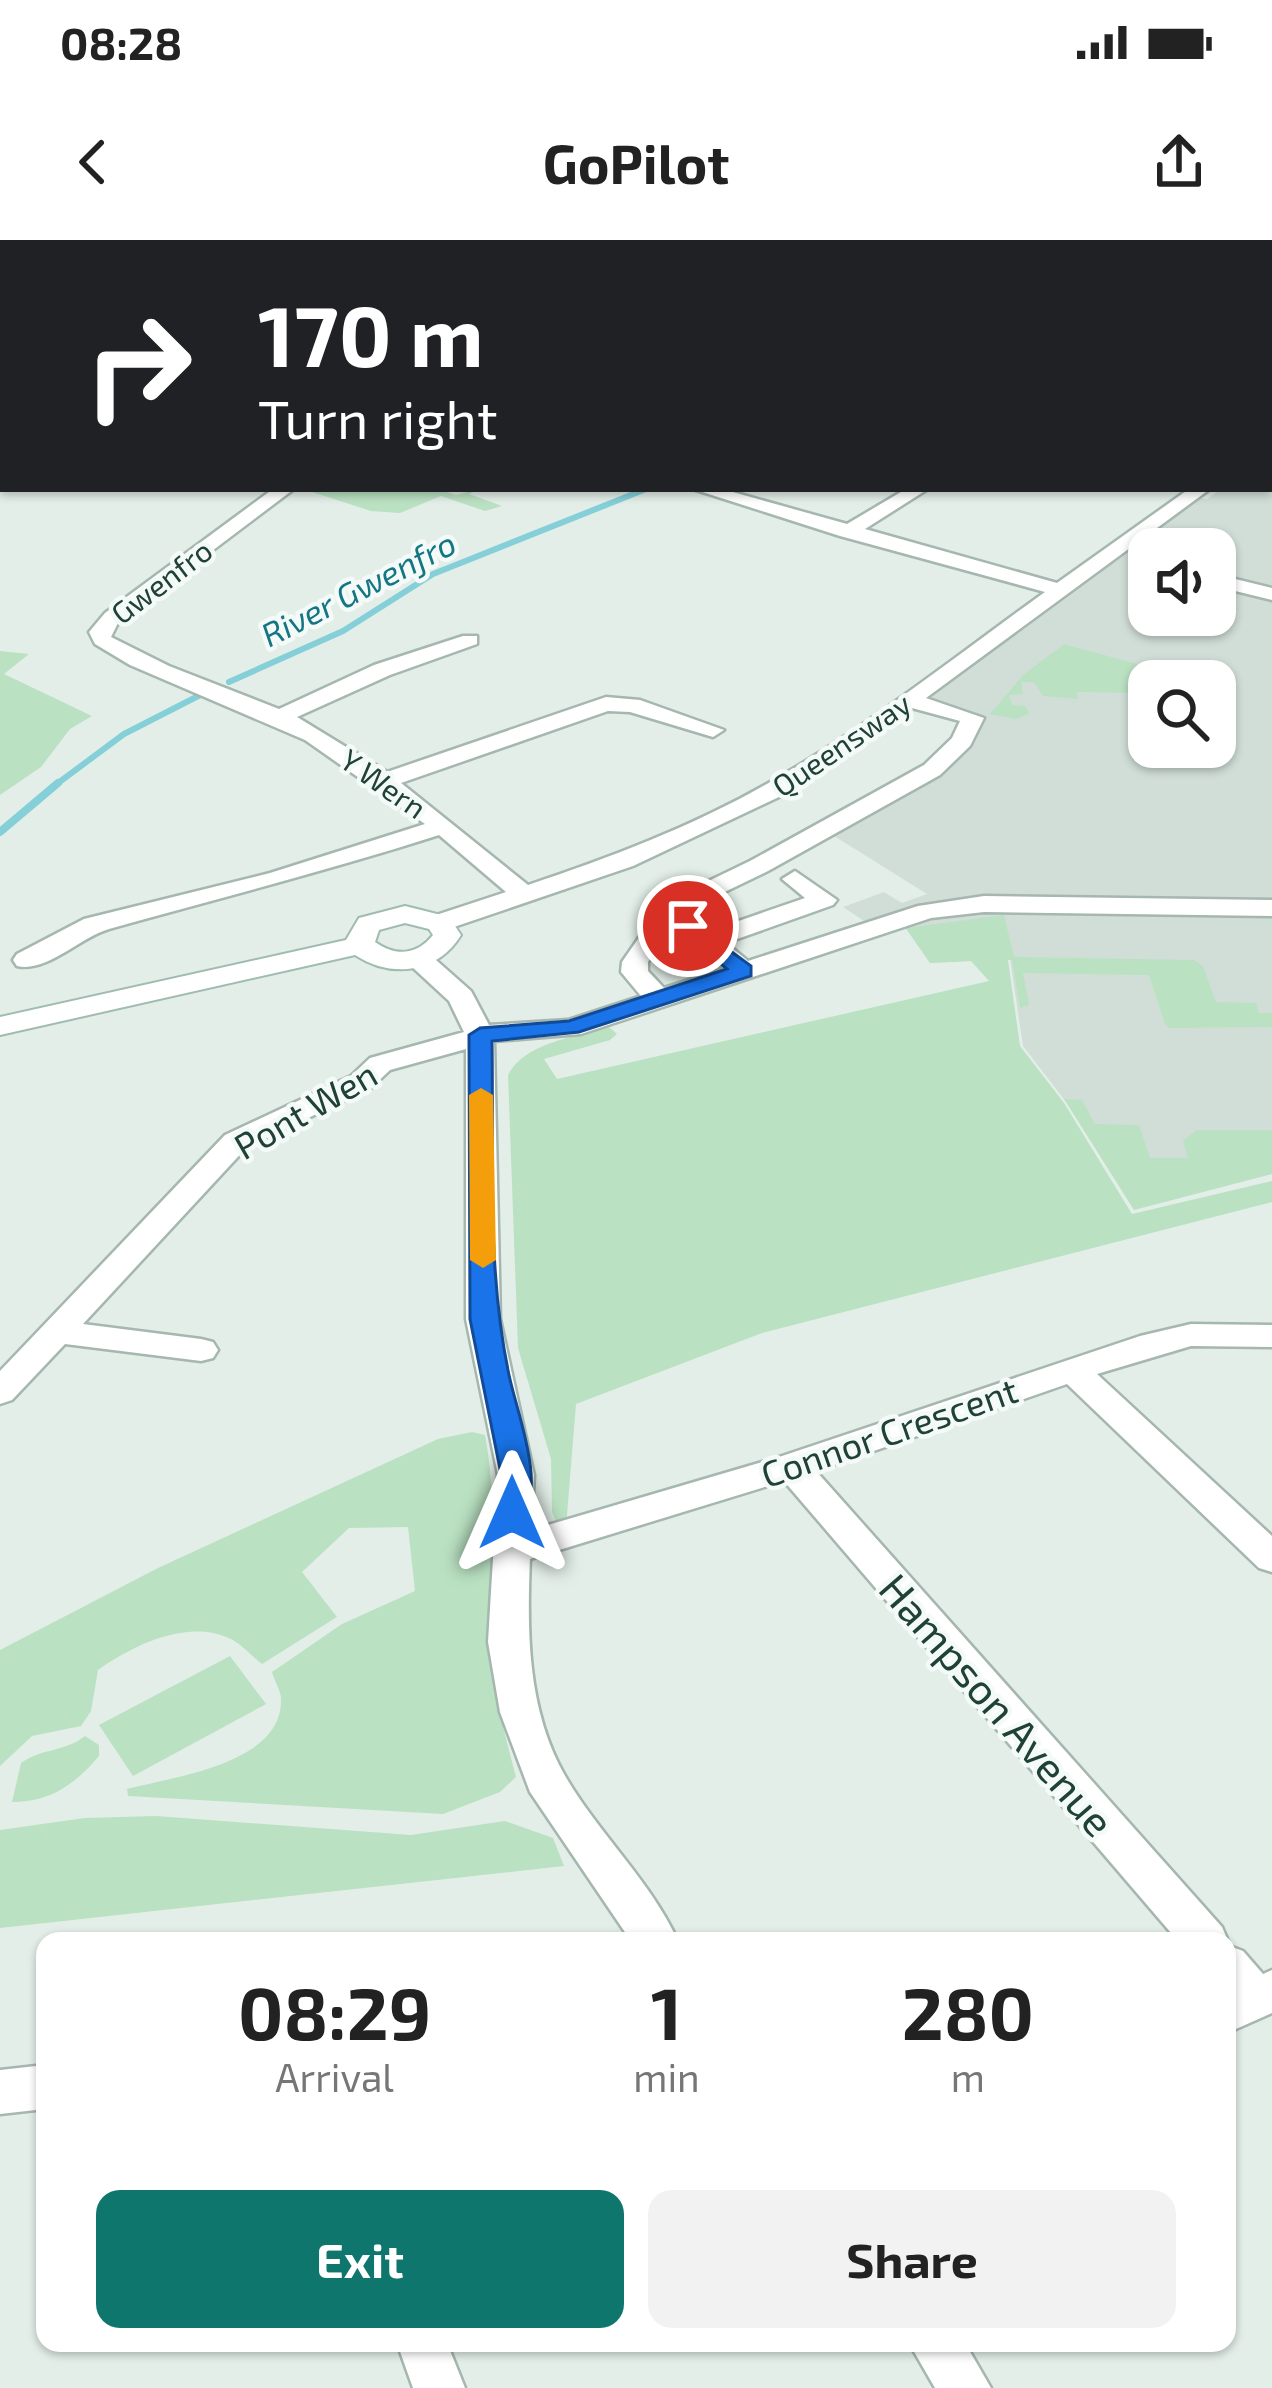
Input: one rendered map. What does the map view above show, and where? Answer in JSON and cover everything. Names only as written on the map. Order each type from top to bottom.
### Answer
[{"type":"street","name":"Gwenfro","points":[[228,694],[110,646],[99,632],[112,616],[281,492]]},
{"type":"street","points":[[712,492],[1059,590]]},
{"type":"street","points":[[848,532],[915,492]]},
{"type":"street","name":"Queensway","points":[[361,946],[362,931],[379,919],[418,915],[439,922],[624,861],[752,803],[908,700],[1198,492]]},
{"type":"street","points":[[1110,553],[1128,558]]},
{"type":"street","points":[[1236,586],[1272,595]]},
{"type":"street","points":[[279,717],[382,670],[470,640]]},
{"type":"street","name":"Y Wern","points":[[228,694],[279,717],[382,781],[444,826],[524,895]]},
{"type":"street","points":[[660,1000],[634,972],[635,962],[672,908],[877,802],[932,770],[962,741],[973,718],[908,700]]},
{"type":"street","points":[[382,781],[606,704],[632,705],[713,730]]},
{"type":"street","points":[[26,960],[93,925],[279,878],[444,826]]},
{"type":"street","points":[[743,971],[698,934],[824,900],[795,879]]},
{"type":"street","name":"Pont Wen","points":[[0,1393],[236,1141],[361,1082],[380,1064],[480,1035],[571,1028],[895,920],[961,905],[1272,908]]},
{"type":"street","points":[[439,922],[447,935],[445,942],[419,958],[461,997],[480,1035],[484,1319],[516,1474],[508,1642],[520,1712],[545,1780],[650,1932]]},
{"type":"street","name":"Queensway","points":[[0,1026],[361,946],[390,960],[419,958]]},
{"type":"street","points":[[60,1332],[200,1350]]},
{"type":"street","name":"Connor Crescent","points":[[509,1551],[791,1466],[1071,1370],[1191,1335],[1272,1336]]},
{"type":"street","points":[[1071,1370],[1272,1558]]},
{"type":"street","name":"Hampson Avenue","points":[[791,1466],[1198,1932]]},
{"type":"street","points":[[0,2092],[36,2088]]},
{"type":"street","points":[[425,2352],[439,2388]]},
{"type":"street","points":[[941,2352],[965,2388]]},
{"type":"shaded area","points":[[1218,492],[1272,492],[1272,1174],[1143,1202],[1023,1046],[1010,959],[930,963],[904,926],[887,914],[864,921],[843,907],[884,892],[902,903],[927,894],[826,831],[932,770],[972,719],[908,700],[1128,542],[1128,636],[1236,636],[1236,528],[1147,528],[1192,496],[1207,499]]},
{"type":"green space","points":[[312,492],[473,492],[469,494],[502,506],[485,511],[441,496],[400,513],[371,511]]},
{"type":"green space","points":[[1064,644],[1128,662],[1128,693],[1077,692],[1078,699],[1043,696],[1034,682],[1021,682],[1023,694],[1009,695],[1012,705],[1026,706],[1029,714],[1016,719],[990,714],[1023,675]]},
{"type":"green space","points":[[0,651],[29,654],[4,674],[92,716],[70,729],[41,767],[0,795]]},
{"type":"green space","points":[[1004,915],[1014,957],[1194,960],[1203,966],[1216,1002],[1256,1003],[1259,1013],[1272,1013],[1272,1027],[1170,1028],[1149,975],[1023,973],[1029,1005],[1020,1008],[1012,960],[1008,960],[1020,1046],[1064,1103],[1132,1214],[1272,1181],[1272,1202],[762,1333],[576,1404],[566,1527],[557,1524],[552,1512],[551,1459],[518,1348],[508,1075],[516,1064],[539,1048],[567,1038],[609,1027],[617,1034],[544,1059],[557,1079],[989,981],[971,961],[930,963],[906,928]]},
{"type":"green space","points":[[1064,1099],[1082,1100],[1095,1124],[1139,1125],[1150,1158],[1188,1158],[1183,1141],[1197,1130],[1272,1130],[1272,1174],[1134,1210]]},
{"type":"green space","points":[[472,1432],[485,1435],[489,1463],[493,1665],[516,1777],[500,1792],[443,1814],[128,1796],[127,1789],[222,1764],[264,1739],[277,1721],[281,1699],[272,1672],[342,1624],[415,1591],[408,1527],[349,1528],[302,1572],[337,1617],[262,1664],[237,1642],[216,1634],[181,1633],[145,1643],[98,1670],[91,1711],[81,1726],[32,1736],[0,1766],[0,1650],[158,1568],[438,1439]]},
{"type":"green space","points":[[230,1656],[266,1704],[133,1776],[99,1725]]},
{"type":"green space","points":[[85,1736],[99,1745],[99,1756],[81,1775],[50,1795],[12,1802],[21,1763]]},
{"type":"green space","points":[[156,1816],[411,1835],[505,1821],[553,1838],[564,1866],[0,1928],[0,1830],[85,1818]]},
{"type":"waterway","name":"River Gwenfro","points":[[229,682],[343,631],[433,574],[638,492]]},
{"type":"waterway","name":"River Gwenfro","points":[[58,783],[124,734],[208,691]]},
{"type":"waterway","name":"River Gwenfro","points":[[0,832],[58,783]]},
{"type":"waterway","name":"River Gwenfro","points":[[54,786],[58,783]]},
{"type":"slow traffic","points":[[481,1095],[483,1260]]},
{"type":"route","points":[[512,1513],[516,1474],[484,1319],[480,1035],[571,1028],[743,971],[688,926]]}]
